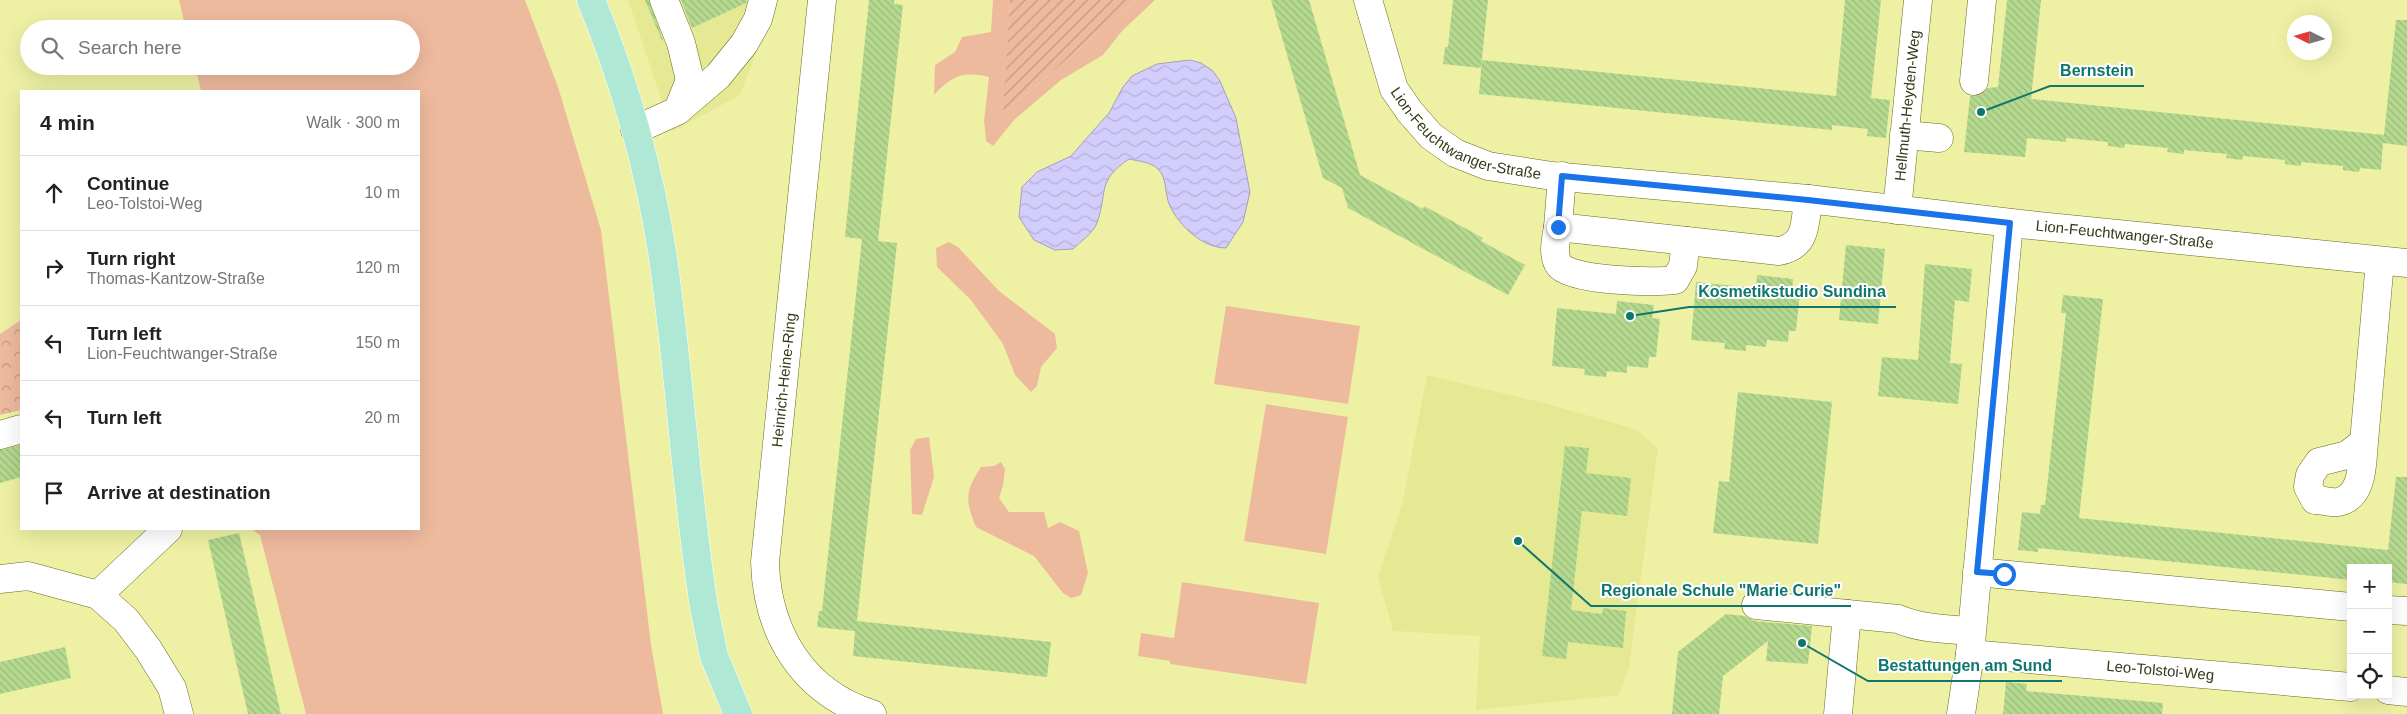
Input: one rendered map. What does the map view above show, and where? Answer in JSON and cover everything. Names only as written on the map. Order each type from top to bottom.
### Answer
[{"type":"main road","points":[[591,0],[624,86],[652,196],[664,265],[704,606],[714,656],[738,714]]},
{"type":"street","points":[[664,0],[681,43],[690,80],[678,111]]},
{"type":"street","points":[[635,130],[678,111],[718,76],[744,44],[758,19],[763,0]]},
{"type":"street","name":"Heinrich-Heine-Ring","points":[[822,0],[765,562],[766,585],[779,633],[804,670],[832,696],[852,708],[872,714]]},
{"type":"street","name":"Lion-Feuchtwanger-Straße","points":[[1368,0],[1394,89],[1410,112],[1431,136],[1455,153],[1488,166],[1562,176],[2407,263]]},
{"type":"street","name":"Hellmuth-Heyden-Weg","points":[[1897,210],[1918,0]]},
{"type":"street","points":[[1974,81],[1982,0]]},
{"type":"street","points":[[1904,135],[1939,138]]},
{"type":"street","points":[[1562,176],[1555,258],[1560,267],[1573,274],[1658,283],[1675,280],[1683,266],[1686,241]]},
{"type":"street","points":[[1558,227],[1779,251],[1789,250],[1800,242],[1805,228],[1808,200]]},
{"type":"street","points":[[1961,714],[1971,642],[2010,223]]},
{"type":"street","points":[[2364,442],[2380,260]]},
{"type":"street","points":[[0,435],[20,429]]},
{"type":"street","points":[[98,595],[167,530]]},
{"type":"street","points":[[1977,572],[2347,606]]},
{"type":"street","points":[[0,579],[28,576],[98,595],[126,620],[148,649],[172,688],[179,714]]},
{"type":"street","name":"Leo-Tolstoi-Weg","points":[[1756,605],[1898,619],[1971,642],[2347,687]]},
{"type":"street","points":[[2392,610],[2407,611]]},
{"type":"street","points":[[1838,714],[1847,614]]},
{"type":"street","points":[[2392,690],[2407,692]]},
{"type":"shaded area","points":[[628,0],[774,0],[773,9],[740,95],[672,132]]},
{"type":"shaded area","points":[[1427,375],[1544,403],[1635,429],[1658,448],[1629,667],[1619,695],[1476,710],[1480,636],[1393,631],[1378,577],[1402,505]]},
{"type":"green space","points":[[179,0],[525,0],[558,87],[601,230],[651,645],[663,714],[306,714],[260,535],[252,530],[420,530],[420,90],[201,90],[197,75],[420,75],[420,20],[184,20]]},
{"type":"green space","points":[[993,0],[1010,0],[1004,113],[1136,0],[1155,0],[1122,31],[1103,55],[1061,80],[1015,119],[993,146],[986,141],[984,121],[989,77],[964,75],[946,83],[934,95],[935,65],[955,52],[962,37],[991,32]]},
{"type":"green space","points":[[1010,0],[1136,0],[1003,114]]},
{"type":"green space","points":[[949,242],[958,247],[999,291],[1055,334],[1057,348],[1041,367],[1037,386],[1031,392],[1015,375],[1003,344],[971,300],[937,267],[936,248]]},
{"type":"green space","points":[[1226,306],[1360,326],[1348,404],[1214,384]]},
{"type":"green space","points":[[20,321],[20,410],[0,415],[0,334]]},
{"type":"green space","points":[[1266,404],[1348,417],[1326,554],[1244,541]]},
{"type":"green space","points":[[929,437],[934,477],[922,515],[912,514],[910,450],[916,439]]},
{"type":"green space","points":[[1001,462],[1005,469],[999,498],[1009,512],[1044,512],[1048,528],[1060,522],[1079,531],[1088,573],[1081,595],[1071,598],[1063,593],[1034,556],[976,527],[970,510],[969,489],[981,467],[994,466]]},
{"type":"green space","points":[[1182,582],[1319,603],[1306,684],[1170,664],[1170,661],[1138,656],[1141,633],[1174,638]]},
{"type":"water","points":[[1190,60],[1201,63],[1213,71],[1220,81],[1236,118],[1250,192],[1243,222],[1226,248],[1217,247],[1201,240],[1186,228],[1179,221],[1170,206],[1165,182],[1158,169],[1148,163],[1129,159],[1107,181],[1097,223],[1090,233],[1073,249],[1055,250],[1034,240],[1019,217],[1022,187],[1037,172],[1071,156],[1109,113],[1123,87],[1132,76],[1157,64]]},
{"type":"building","points":[[645,0],[649,0],[662,41]]},
{"type":"building","points":[[681,0],[747,0],[746,3],[692,28]]},
{"type":"building","points":[[869,0],[894,0],[894,4],[903,5],[878,241],[897,243],[857,621],[1051,642],[1047,677],[853,656],[855,631],[817,627],[819,611],[822,611],[862,239],[845,237]]},
{"type":"building","points":[[1271,0],[1309,0],[1360,175],[1423,209],[1424,206],[1452,221],[1483,238],[1481,241],[1525,265],[1508,295],[1348,208],[1342,188],[1323,178]]},
{"type":"building","points":[[1453,0],[1488,0],[1481,68],[1443,64],[1445,47],[1448,47]]},
{"type":"building","points":[[1845,0],[1881,0],[1871,98],[1890,100],[1886,138],[1867,136],[1868,129],[1832,125],[1832,130],[1479,94],[1482,60],[1836,96]]},
{"type":"building","points":[[2007,0],[2041,0],[2031,99],[2384,135],[2396,20],[2407,20],[2407,146],[2383,143],[2381,170],[2360,168],[2359,172],[2343,170],[2343,166],[2301,162],[2301,166],[2285,164],[2285,160],[2243,156],[2242,160],[2226,158],[2227,154],[2184,150],[2184,154],[2167,152],[2168,148],[2125,144],[2124,148],[2108,146],[2108,142],[2066,138],[2066,142],[2027,138],[2025,157],[1964,152],[1970,96],[1980,95],[1988,88],[1998,87]]},
{"type":"building","points":[[1846,245],[1885,249],[1878,324],[1839,320]]},
{"type":"building","points":[[1925,264],[1972,269],[1969,302],[1955,300],[1950,363],[1962,364],[1958,404],[1878,396],[1882,357],[1918,360]]},
{"type":"building","points":[[1757,275],[1793,279],[1792,292],[1800,293],[1796,331],[1789,331],[1788,342],[1767,340],[1766,347],[1746,345],[1746,351],[1724,349],[1725,343],[1691,340],[1696,282],[1756,288]]},
{"type":"building","points":[[2063,295],[2103,299],[2079,518],[2388,550],[2396,477],[2407,477],[2407,584],[2392,582],[2392,564],[2347,564],[2347,580],[2038,548],[2038,552],[2018,550],[2022,512],[2040,514],[2041,505],[2045,505],[2066,313],[2061,313]]},
{"type":"building","points":[[1617,301],[1654,305],[1652,318],[1660,319],[1656,357],[1649,357],[1648,368],[1627,366],[1627,373],[1607,371],[1606,377],[1584,375],[1585,369],[1552,366],[1557,308],[1616,314]]},
{"type":"building","points":[[1738,392],[1832,402],[1818,544],[1713,533],[1719,481],[1729,482]]},
{"type":"building","points":[[20,445],[20,477],[0,483],[0,450]]},
{"type":"building","points":[[1565,446],[1589,448],[1586,473],[1631,478],[1627,516],[1582,511],[1571,610],[1602,614],[1603,608],[1626,611],[1623,648],[1568,642],[1566,659],[1542,656]]},
{"type":"building","points":[[239,533],[281,714],[248,714],[208,540]]},
{"type":"building","points":[[1726,614],[1745,616],[1754,621],[1812,626],[1808,664],[1766,661],[1768,641],[1723,676],[1719,714],[1672,714],[1678,652]]},
{"type":"building","points":[[65,647],[71,678],[0,694],[0,662]]},
{"type":"building","points":[[2006,682],[2027,684],[2026,691],[2163,703],[2162,714],[2003,714]]},
{"type":"place","name":"Bernstein","points":[[1981,112]]},
{"type":"place","name":"Kosmetikstudio Sundina","points":[[1630,316]]},
{"type":"place","name":"Regionale Schule \"Marie Curie\"","points":[[1518,541]]},
{"type":"place","name":"Bestattungen am Sund","points":[[1802,643]]},
{"type":"route","points":[[1558,227],[1562,176],[1808,200],[2010,223],[1977,572],[2004,574]]}]
